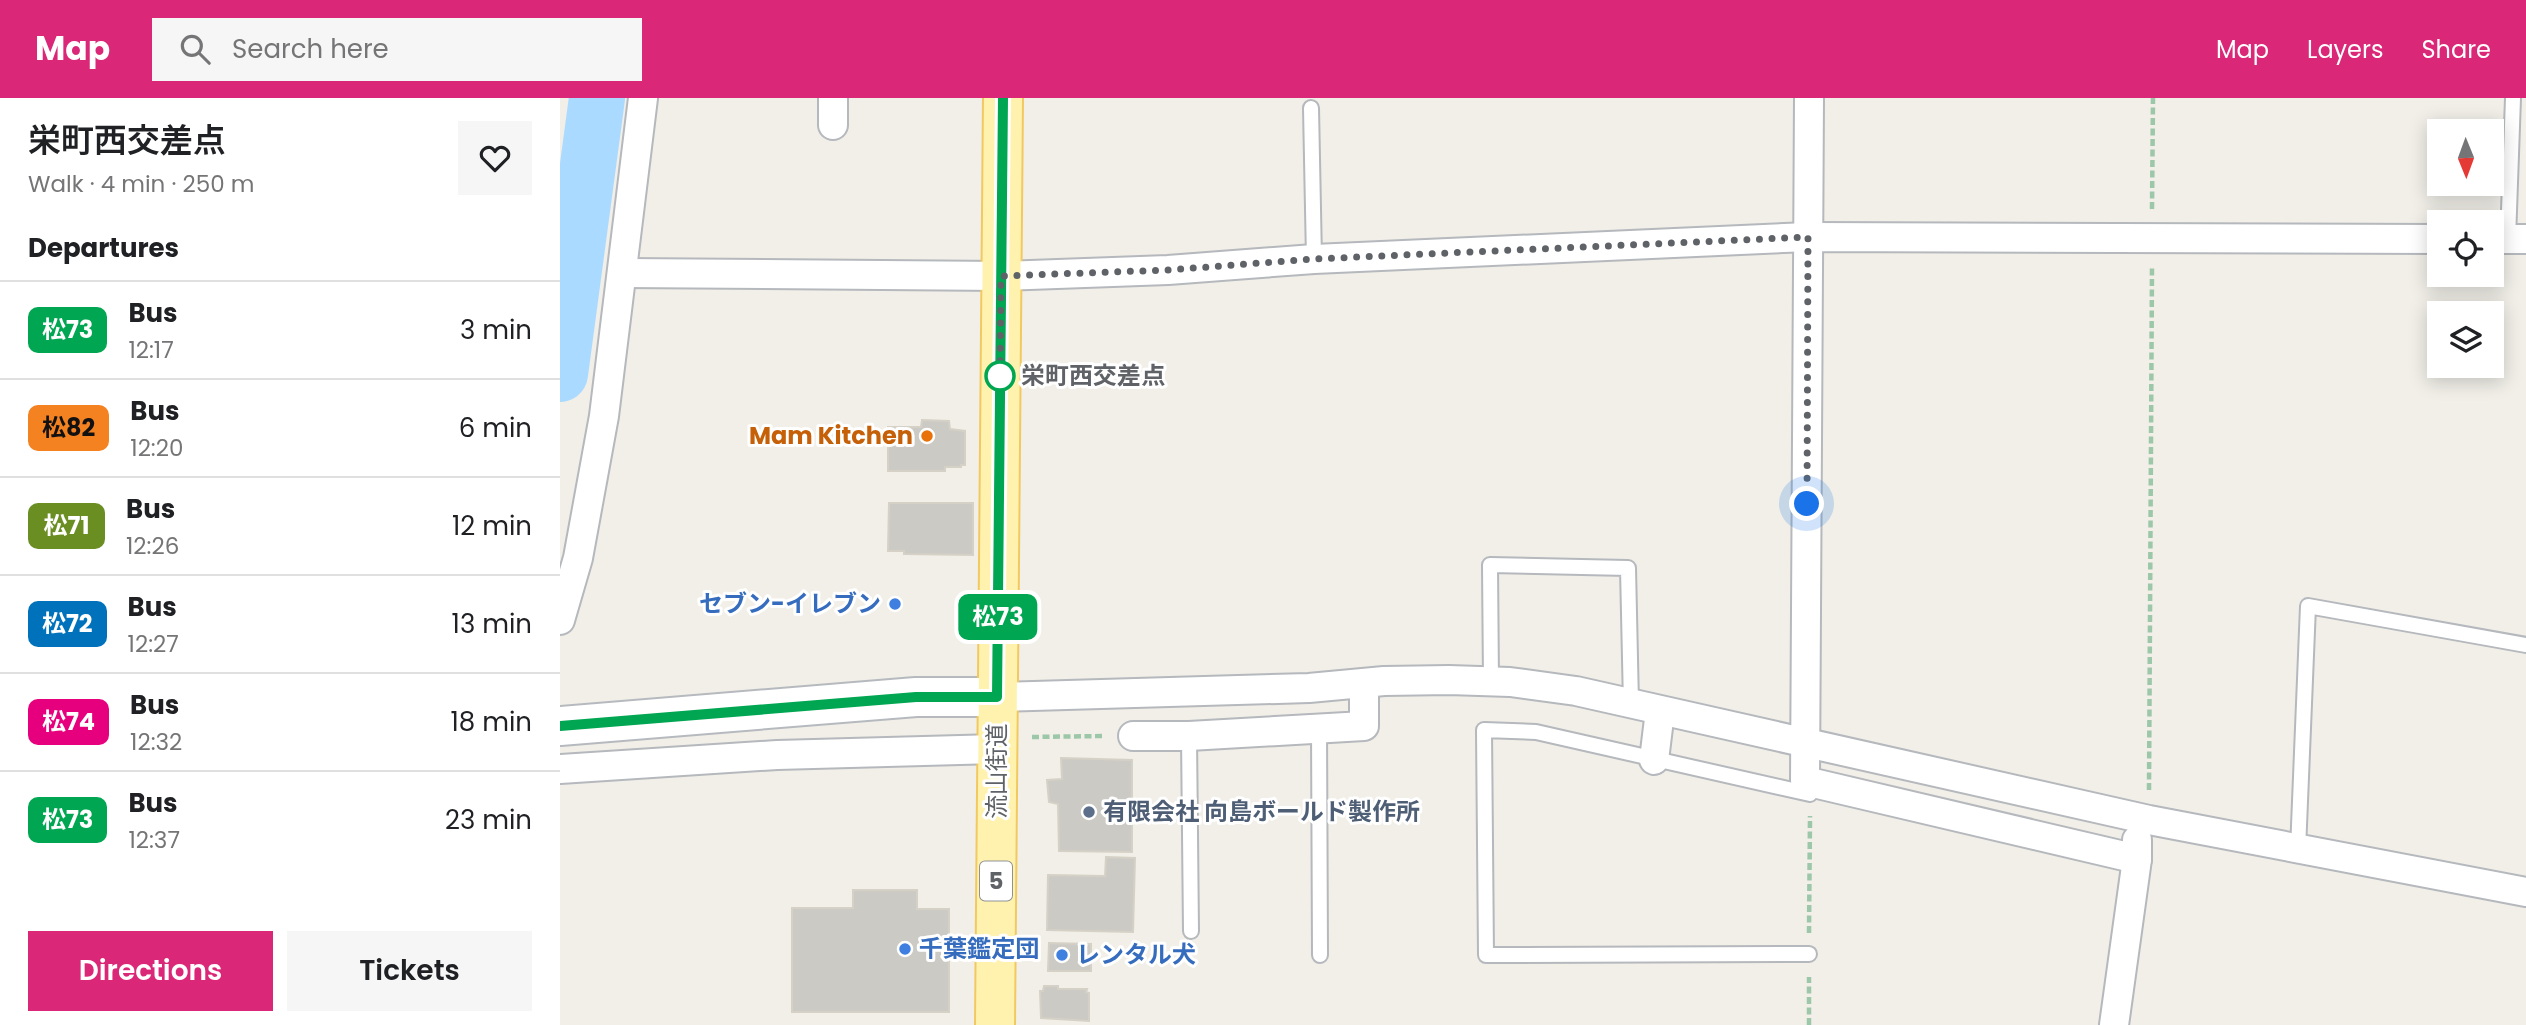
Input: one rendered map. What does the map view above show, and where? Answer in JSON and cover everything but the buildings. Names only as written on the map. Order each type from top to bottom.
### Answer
[{"type":"main road","name":"流山街道","points":[[995,1025],[1003,98]]},
{"type":"street","points":[[560,620],[578,558],[602,429],[624,273],[643,98]]},
{"type":"street","points":[[1809,98],[1805,744],[1807,787],[2137,859]]},
{"type":"street","points":[[624,273],[1001,276],[1808,237],[2427,239]]},
{"type":"street","points":[[560,769],[777,755],[997,724],[1055,697],[1297,689],[1364,683],[1491,681],[1576,691],[2143,819],[2526,892]]},
{"type":"street","points":[[1133,736],[1189,736],[1364,726],[1364,683]]},
{"type":"street","points":[[560,726],[916,697],[997,724]]},
{"type":"street","points":[[1654,760],[1660,711]]},
{"type":"street","points":[[2114,1025],[2143,819]]},
{"type":"lane","points":[[2509,239],[2513,98]]},
{"type":"lane","points":[[1311,108],[1314,259]]},
{"type":"lane","points":[[1491,681],[1490,565],[1628,568],[1631,704]]},
{"type":"lane","points":[[2298,850],[2308,606],[2526,645]]},
{"type":"lane","points":[[1319,727],[1320,955]]},
{"type":"lane","points":[[1807,787],[1654,760],[1536,732],[1484,730],[1486,954],[1809,954]]},
{"type":"lane","points":[[1189,736],[1191,931]]},
{"type":"path","points":[[2143,819],[2153,98]]},
{"type":"path","points":[[997,724],[1133,736]]},
{"type":"path","points":[[1807,787],[1809,1025]]},
{"type":"waterway","points":[[560,374],[597,98]]},
{"type":"bus line","name":"松73","points":[[560,726],[916,697],[997,697],[1003,98]]},
{"type":"place","name":"栄町西交差点","points":[[1000,376]]},
{"type":"place","name":"Mam Kitchen","points":[[927,436]]},
{"type":"place","name":"セブン-イレブン","points":[[895,604]]},
{"type":"place","name":"有限会社 向島ボールド製作所","points":[[1089,812]]},
{"type":"place","name":"千葉鑑定団","points":[[905,949]]},
{"type":"place","name":"レンタル犬","points":[[1062,955]]},
{"type":"route","points":[[1000,376],[1000,381],[1001,276],[1808,237],[1807,504]]}]
